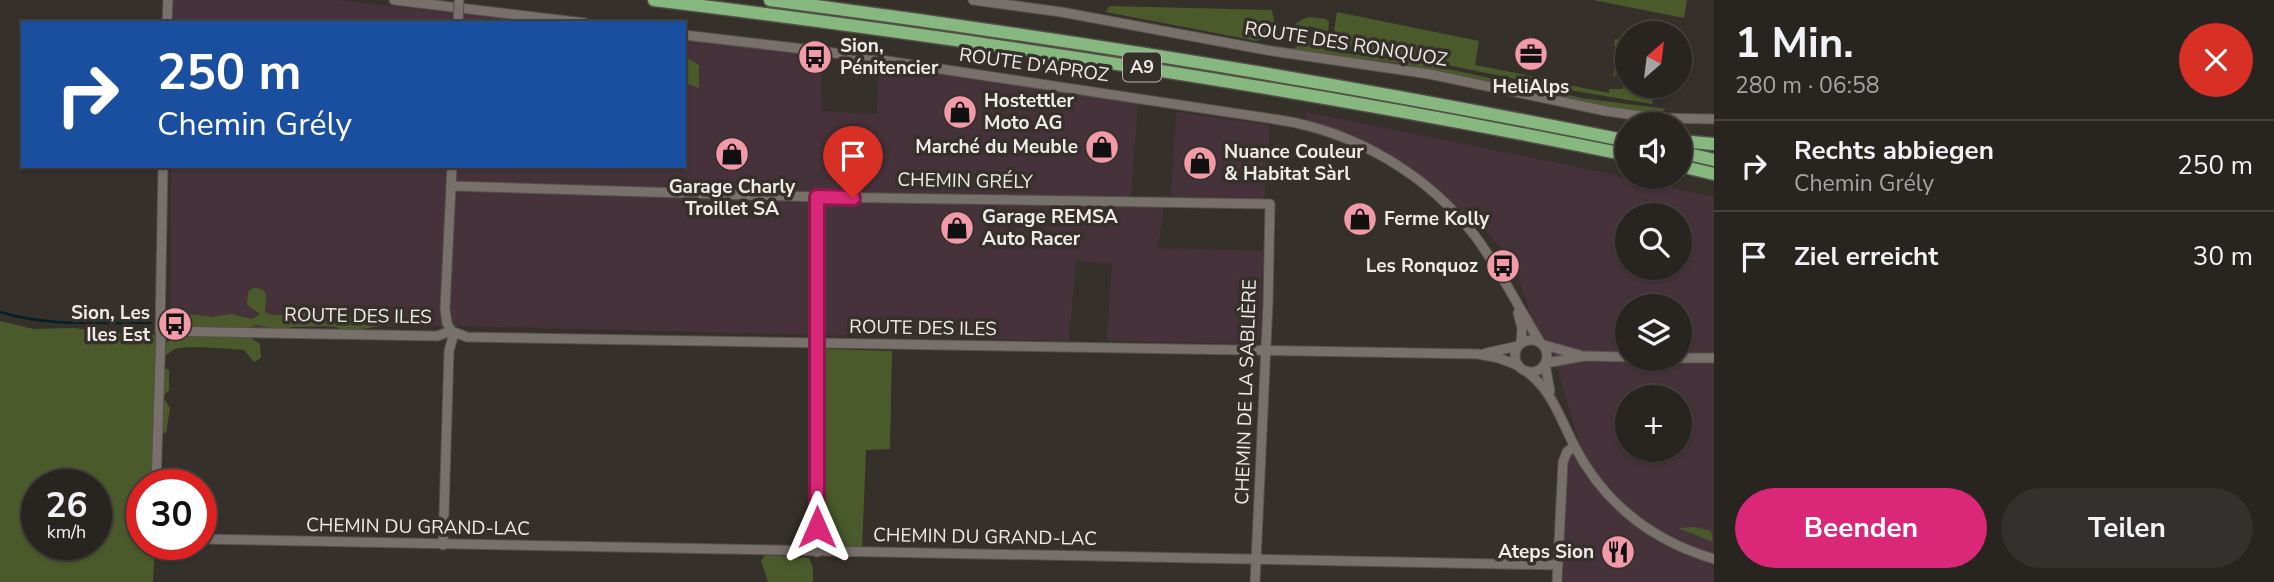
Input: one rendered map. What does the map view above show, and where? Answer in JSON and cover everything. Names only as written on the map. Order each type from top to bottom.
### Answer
[{"type":"highway","name":"A9","points":[[654,0],[1013,47],[1209,78],[1615,152]]},
{"type":"highway","name":"A9","points":[[770,0],[939,22],[1216,65],[1615,138]]},
{"type":"highway","points":[[1567,129],[1615,135]]},
{"type":"highway","points":[[1692,142],[1714,144]]},
{"type":"highway","points":[[1692,154],[1714,159]]},
{"type":"highway","points":[[1692,169],[1714,174]]},
{"type":"street","points":[[167,21],[168,0]]},
{"type":"street","points":[[394,0],[568,21]]},
{"type":"street","points":[[458,0],[458,21]]},
{"type":"street","name":"ROUTE DES RONQUOZ","points":[[973,0],[1061,12],[1272,51],[1429,74],[1606,111],[1655,118],[1714,119]]},
{"type":"street","name":"ROUTE D'APROZ","points":[[686,34],[1280,120],[1336,135],[1392,162],[1440,198],[1482,246],[1542,344]]},
{"type":"street","points":[[157,469],[163,168]]},
{"type":"street","points":[[443,545],[449,351],[453,332],[447,323],[445,309],[452,168]]},
{"type":"street","name":"CHEMIN GRÉLY","points":[[451,186],[817,197],[1270,204]]},
{"type":"street","points":[[817,197],[817,552]]},
{"type":"street","name":"CHEMIN DE LA SABLIÈRE","points":[[1255,582],[1270,204]]},
{"type":"street","name":"ROUTE D'APROZ","points":[[1514,301],[1522,328],[1519,345]]},
{"type":"street","name":"ROUTE DES ILES","points":[[161,331],[437,335],[453,332],[467,337],[1478,354],[1499,358],[1522,368]]},
{"type":"street","points":[[1585,356],[1532,339],[1519,345],[1515,356],[1522,368],[1538,380],[1551,396],[1574,446],[1599,484],[1632,518],[1667,541],[1714,559]]},
{"type":"street","points":[[1542,344],[1547,354],[1545,363],[1551,396]]},
{"type":"street","name":"ROUTE DES ILES","points":[[1478,354],[1519,345]]},
{"type":"street","points":[[1522,368],[1537,371],[1545,363],[1585,356],[1615,357]]},
{"type":"street","points":[[1692,358],[1714,358]]},
{"type":"street","points":[[1557,582],[1563,462],[1568,449],[1574,446]]},
{"type":"street","name":"CHEMIN DU GRAND-LAC","points":[[217,539],[1558,565]]},
{"type":"shaded area","points":[[172,0],[338,0],[527,21],[172,21]]},
{"type":"shaded area","points":[[686,39],[821,55],[822,111],[877,114],[879,66],[1138,103],[1131,197],[1171,196],[1176,112],[1270,125],[1264,200],[1175,198],[1164,205],[1158,248],[1263,251],[1261,336],[1257,344],[1107,341],[1112,264],[1076,261],[1069,341],[455,326],[183,328],[170,316],[171,168],[686,168]]},
{"type":"shaded area","points":[[1306,112],[1615,175],[1615,189],[1678,189],[1714,197],[1714,582],[1563,582],[1566,466],[1579,442],[1553,354],[1532,319],[1520,282],[1506,255],[1488,233],[1468,219],[1410,167],[1375,147],[1305,119]]},
{"type":"green space","points":[[1593,0],[1687,0],[1684,18]]},
{"type":"green space","points":[[1109,6],[1271,10],[1274,20],[1266,36],[1257,41],[1106,12]]},
{"type":"green space","points":[[1337,12],[1479,41],[1475,65],[1531,76],[1540,79],[1539,84],[1399,55],[1336,48],[1332,43]]},
{"type":"green space","points":[[1310,17],[1326,19],[1329,22],[1328,33],[1317,32],[1316,28],[1310,26],[1288,44],[1294,26]]},
{"type":"green space","points":[[1316,38],[1335,52],[1415,62],[1536,88],[1528,90],[1397,63],[1292,50],[1305,40]]},
{"type":"green space","points":[[686,57],[699,65],[699,88],[688,84]]},
{"type":"green space","points":[[1548,81],[1609,93],[1609,89],[1615,89],[1615,98],[1546,86]]},
{"type":"green space","points":[[1548,90],[1581,98],[1666,109],[1658,112],[1629,111],[1553,95]]},
{"type":"green space","points":[[1617,98],[1654,98],[1652,104]]},
{"type":"green space","points":[[253,288],[265,292],[265,312],[271,315],[303,312],[327,321],[345,317],[372,318],[380,322],[379,326],[346,332],[336,327],[324,326],[278,330],[257,325],[243,330],[237,337],[251,338],[260,344],[261,358],[254,362],[244,350],[208,348],[175,349],[161,358],[160,366],[169,370],[169,390],[163,397],[170,408],[166,433],[155,434],[163,443],[158,469],[126,469],[126,560],[154,560],[153,582],[0,582],[0,321],[34,329],[73,328],[127,334],[148,332],[156,335],[164,345],[179,333],[189,314],[212,317],[231,314],[252,319],[260,314],[247,305],[248,292]]},
{"type":"green space","points":[[826,349],[892,351],[890,449],[866,450],[862,550],[825,549],[820,546],[821,354]]},
{"type":"green space","points":[[1695,527],[1711,531],[1713,542],[1678,528]]},
{"type":"green space","points":[[765,555],[809,558],[813,568],[813,582],[768,582],[761,561]]},
{"type":"waterway","points":[[0,312],[55,322],[150,323]]},
{"type":"place","name":"HeliAlps","points":[[1531,54]]},
{"type":"place","name":"Sion, Pénitencier","points":[[815,57]]},
{"type":"place","name":"Hostettler Moto AG","points":[[960,112]]},
{"type":"place","name":"Marché du Meuble","points":[[1102,147]]},
{"type":"place","name":"Garage Charly Troillet SA","points":[[732,154]]},
{"type":"place","name":"Nuance Couleur & Habitat Sàrl","points":[[1200,163]]},
{"type":"place","name":"Ferme Kolly","points":[[1360,219]]},
{"type":"place","name":"Garage REMSA Auto Racer","points":[[957,228]]},
{"type":"place","name":"Les Ronquoz","points":[[1503,266]]},
{"type":"place","name":"Sion, Les Iles Est","points":[[175,324]]},
{"type":"place","name":"Ateps Sion","points":[[1618,552]]},
{"type":"route","points":[[817,527],[817,197],[853,198]]}]
